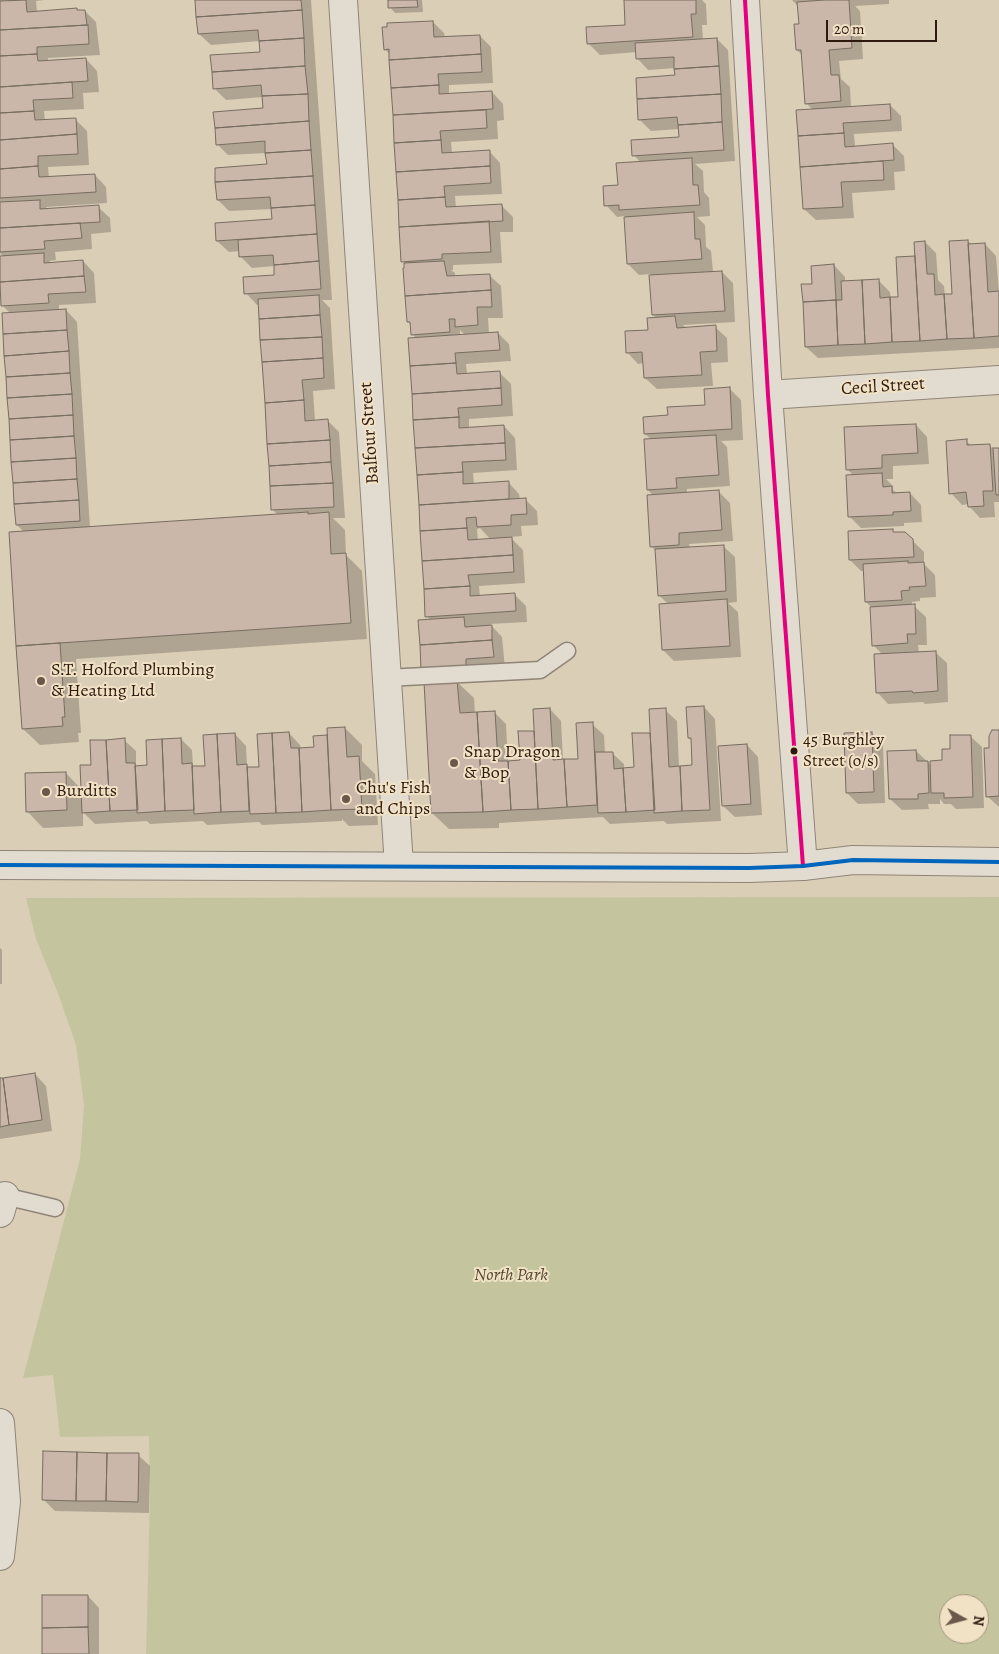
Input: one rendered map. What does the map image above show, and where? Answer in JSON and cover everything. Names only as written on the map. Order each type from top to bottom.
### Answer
[{"type":"street","name":"Balfour Street","points":[[343,0],[399,866]]},
{"type":"street","points":[[744,0],[768,395],[803,866]]},
{"type":"street","name":"Cecil Street","points":[[768,395],[999,380]]},
{"type":"street","points":[[0,865],[749,868],[803,866],[853,860],[999,862]]},
{"type":"street","points":[[0,1423],[6,1502],[0,1556]]},
{"type":"lane","points":[[386,678],[540,670],[567,651]]},
{"type":"lane","points":[[2,1201],[55,1208]]},
{"type":"green space","name":"North Park","points":[[999,897],[999,1654],[146,1654],[150,1501],[149,1436],[60,1437],[53,1375],[23,1378],[80,1159],[84,1105],[76,1045],[36,939],[26,898]]},
{"type":"building","points":[[26,0],[27,12],[77,8],[77,10],[85,10],[87,25],[0,30],[0,1]]},
{"type":"building","points":[[195,0],[301,0],[302,10],[196,17]]},
{"type":"building","points":[[388,0],[417,0],[418,7],[388,8]]},
{"type":"building","points":[[624,0],[696,0],[696,14],[691,14],[693,37],[587,44],[586,27],[625,25]]},
{"type":"building","points":[[849,0],[852,48],[829,50],[831,75],[839,75],[841,101],[805,104],[801,50],[796,50],[794,24],[799,24],[797,2]]},
{"type":"building","points":[[302,10],[304,38],[259,41],[258,30],[198,34],[196,17]]},
{"type":"building","points":[[433,21],[434,37],[480,35],[481,54],[389,60],[389,49],[384,50],[382,27],[387,27],[387,23]]},
{"type":"building","points":[[88,25],[89,44],[37,47],[37,54],[0,56],[0,30]]},
{"type":"building","points":[[304,38],[305,66],[212,72],[210,55],[260,52],[259,41]]},
{"type":"building","points":[[717,38],[719,66],[674,69],[674,57],[636,59],[635,43]]},
{"type":"building","points":[[37,54],[38,61],[86,58],[88,81],[0,87],[0,56]]},
{"type":"building","points":[[481,54],[482,72],[438,74],[439,85],[391,88],[389,60]]},
{"type":"building","points":[[305,66],[308,94],[262,96],[261,85],[213,89],[212,72]]},
{"type":"building","points":[[719,66],[721,94],[637,99],[636,78],[675,75],[674,69]]},
{"type":"building","points":[[72,82],[73,98],[33,100],[34,111],[0,113],[0,87]]},
{"type":"building","points":[[439,85],[439,94],[492,91],[493,109],[393,115],[391,88]]},
{"type":"building","points":[[308,94],[309,121],[215,128],[213,112],[263,108],[262,96]]},
{"type":"building","points":[[721,94],[722,122],[678,125],[677,117],[638,120],[637,99]]},
{"type":"building","points":[[890,104],[891,120],[843,123],[844,133],[798,136],[796,110]]},
{"type":"building","points":[[486,110],[487,128],[440,131],[441,140],[394,143],[393,115]]},
{"type":"building","points":[[34,111],[35,120],[76,118],[77,134],[0,140],[0,113]]},
{"type":"building","points":[[309,121],[311,150],[265,153],[265,141],[216,145],[215,128]]},
{"type":"building","points":[[722,122],[724,150],[632,156],[631,140],[679,137],[678,125]]},
{"type":"building","points":[[844,133],[845,147],[893,143],[894,160],[800,167],[798,136]]},
{"type":"building","points":[[77,134],[78,154],[38,156],[38,166],[0,169],[0,140]]},
{"type":"building","points":[[441,140],[442,153],[490,150],[490,166],[396,172],[394,143]]},
{"type":"building","points":[[311,150],[313,176],[215,182],[215,168],[267,164],[265,153]]},
{"type":"building","points":[[692,158],[693,185],[698,185],[700,205],[619,210],[619,205],[604,206],[603,186],[618,185],[616,163]]},
{"type":"building","points":[[883,161],[884,180],[841,182],[843,207],[803,209],[800,167]]},
{"type":"building","points":[[38,166],[39,177],[95,174],[96,192],[0,198],[0,169]]},
{"type":"building","points":[[490,166],[491,183],[444,186],[445,197],[398,200],[396,172]]},
{"type":"building","points":[[313,176],[315,205],[271,208],[270,197],[217,200],[215,182]]},
{"type":"building","points":[[445,197],[446,207],[502,204],[503,221],[399,227],[398,200]]},
{"type":"building","points":[[40,200],[40,209],[99,205],[100,222],[0,228],[0,202]]},
{"type":"building","points":[[315,205],[317,234],[216,241],[215,223],[272,219],[271,208]]},
{"type":"building","points":[[694,212],[695,239],[700,239],[702,259],[627,264],[624,217]]},
{"type":"building","points":[[489,221],[491,252],[442,254],[442,259],[401,262],[399,227]]},
{"type":"building","points":[[80,223],[82,238],[44,241],[45,249],[0,252],[0,228]]},
{"type":"building","points":[[317,234],[319,261],[274,265],[273,255],[239,257],[238,240]]},
{"type":"building","points":[[968,240],[974,338],[947,339],[944,294],[952,294],[949,241]]},
{"type":"building","points":[[925,241],[927,274],[934,274],[935,295],[944,294],[947,339],[920,341],[914,242]]},
{"type":"building","points":[[985,243],[988,292],[999,291],[999,336],[974,338],[968,244]]},
{"type":"building","points":[[44,253],[44,263],[83,260],[84,276],[0,282],[0,256]]},
{"type":"building","points":[[915,256],[920,341],[892,342],[890,297],[898,297],[896,257]]},
{"type":"building","points":[[319,261],[321,289],[244,294],[243,277],[274,275],[274,265]]},
{"type":"building","points":[[444,261],[447,276],[490,274],[491,290],[405,296],[404,263]]},
{"type":"building","points":[[834,264],[836,300],[803,302],[801,284],[812,284],[811,266]]},
{"type":"building","points":[[722,271],[725,311],[652,315],[649,275]]},
{"type":"building","points":[[84,276],[86,292],[48,294],[49,303],[1,306],[0,282]]},
{"type":"building","points":[[879,279],[880,298],[890,297],[892,342],[865,344],[862,280]]},
{"type":"building","points":[[862,280],[865,344],[838,345],[836,300],[842,300],[841,281]]},
{"type":"building","points":[[491,290],[492,307],[477,307],[478,325],[455,327],[455,319],[449,319],[450,332],[411,335],[410,322],[407,322],[405,296]]},
{"type":"building","points":[[319,295],[320,315],[259,319],[258,299]]},
{"type":"building","points":[[836,300],[838,345],[805,347],[803,302]]},
{"type":"building","points":[[66,309],[67,330],[3,334],[2,313]]},
{"type":"building","points":[[320,315],[322,337],[260,340],[259,319]]},
{"type":"building","points":[[675,316],[677,328],[716,325],[717,351],[700,352],[702,375],[644,378],[642,352],[626,353],[625,331],[648,330],[647,318]]},
{"type":"building","points":[[67,330],[69,351],[4,356],[3,334]]},
{"type":"building","points":[[498,332],[500,350],[455,353],[456,363],[410,366],[408,338]]},
{"type":"building","points":[[322,337],[323,358],[262,362],[260,340]]},
{"type":"building","points":[[69,351],[70,373],[6,377],[4,356]]},
{"type":"building","points":[[323,358],[324,378],[302,380],[304,400],[265,403],[262,362]]},
{"type":"building","points":[[456,363],[457,374],[500,371],[501,388],[412,394],[410,366]]},
{"type":"building","points":[[70,373],[72,394],[7,398],[6,377]]},
{"type":"building","points":[[730,387],[732,429],[644,434],[643,417],[668,415],[667,407],[705,405],[704,389]]},
{"type":"building","points":[[501,388],[502,405],[458,408],[459,417],[413,420],[412,394]]},
{"type":"building","points":[[72,394],[73,415],[9,419],[7,398]]},
{"type":"building","points":[[304,400],[305,421],[328,419],[330,440],[267,444],[265,403]]},
{"type":"building","points":[[73,415],[74,436],[10,440],[9,419]]},
{"type":"building","points":[[459,417],[459,428],[504,425],[505,443],[415,448],[413,420]]},
{"type":"building","points":[[916,424],[918,453],[882,455],[882,468],[846,470],[844,427]]},
{"type":"building","points":[[716,435],[719,475],[676,478],[677,488],[647,490],[644,439]]},
{"type":"building","points":[[74,436],[76,458],[11,462],[10,440]]},
{"type":"building","points":[[967,439],[967,445],[990,444],[993,491],[983,491],[984,506],[968,507],[966,492],[949,494],[946,441]]},
{"type":"building","points":[[330,440],[331,462],[269,466],[267,444]]},
{"type":"building","points":[[505,443],[506,460],[462,462],[463,472],[417,475],[415,448]]},
{"type":"building","points":[[993,448],[999,448],[999,495],[996,495]]},
{"type":"building","points":[[76,458],[77,479],[13,483],[11,462]]},
{"type":"building","points":[[331,462],[333,483],[270,486],[269,466]]},
{"type":"building","points":[[463,472],[463,484],[509,481],[509,499],[419,505],[417,475]]},
{"type":"building","points":[[882,473],[883,487],[892,486],[892,493],[910,492],[911,511],[893,512],[893,515],[848,517],[846,475]]},
{"type":"building","points":[[77,479],[79,500],[14,504],[13,483]]},
{"type":"building","points":[[333,483],[334,507],[271,510],[270,486]]},
{"type":"building","points":[[719,490],[722,530],[679,533],[679,545],[650,547],[647,495]]},
{"type":"building","points":[[526,498],[527,514],[511,515],[511,525],[477,527],[476,517],[466,518],[467,528],[420,531],[419,505]]},
{"type":"building","points":[[79,500],[80,521],[16,525],[14,504]]},
{"type":"building","points":[[308,512],[308,514],[329,512],[331,554],[346,553],[351,623],[16,646],[9,532]]},
{"type":"building","points":[[467,528],[468,540],[512,537],[513,555],[422,561],[420,531]]},
{"type":"building","points":[[893,529],[893,532],[905,532],[913,539],[914,557],[849,560],[848,531]]},
{"type":"building","points":[[724,545],[726,591],[658,596],[655,549]]},
{"type":"building","points":[[513,555],[514,572],[468,575],[470,586],[424,589],[422,561]]},
{"type":"building","points":[[908,561],[908,563],[924,562],[926,586],[909,587],[910,590],[901,591],[902,600],[865,602],[863,564]]},
{"type":"building","points":[[470,586],[470,596],[515,593],[516,611],[425,617],[424,589]]},
{"type":"building","points":[[727,599],[730,646],[662,650],[659,604]]},
{"type":"building","points":[[915,604],[916,634],[907,634],[908,643],[872,646],[870,607]]},
{"type":"building","points":[[464,617],[465,627],[492,625],[492,640],[420,645],[418,620]]},
{"type":"building","points":[[492,640],[494,657],[466,659],[466,667],[421,670],[420,645]]},
{"type":"building","name":"S.T. Holford Plumbing & Heating Ltd","points":[[60,643],[65,717],[62,717],[63,726],[22,729],[16,646]]},
{"type":"building","points":[[936,651],[938,691],[876,693],[874,654]]},
{"type":"building","name":"Snap Dragon & Bop","points":[[457,680],[460,713],[477,712],[483,812],[431,813],[424,682]]},
{"type":"building","points":[[704,706],[710,810],[682,811],[680,766],[692,765],[691,738],[688,738],[686,707]]},
{"type":"building","points":[[550,708],[553,760],[564,759],[567,807],[538,809],[533,709]]},
{"type":"building","points":[[666,708],[669,767],[680,766],[682,811],[654,813],[649,709]]},
{"type":"building","points":[[495,711],[498,761],[508,761],[511,810],[483,812],[477,712]]},
{"type":"building","points":[[593,722],[597,805],[567,807],[564,759],[578,759],[576,723]]},
{"type":"building","points":[[345,727],[347,757],[359,756],[362,809],[331,810],[327,728]]},
{"type":"building","points":[[992,730],[999,730],[999,796],[986,797],[984,748],[989,748],[989,736]]},
{"type":"building","points":[[518,731],[534,731],[538,809],[511,810],[508,761],[520,760]]},
{"type":"building","points":[[289,732],[291,748],[299,748],[302,812],[276,813],[272,733]]},
{"type":"building","points":[[872,732],[874,792],[846,793],[844,733]]},
{"type":"building","points":[[235,733],[237,765],[247,764],[249,811],[221,812],[217,734]]},
{"type":"building","points":[[272,733],[276,813],[250,814],[247,767],[259,767],[257,734]]},
{"type":"building","points":[[632,733],[650,733],[655,810],[626,812],[623,768],[634,767]]},
{"type":"building","points":[[217,734],[221,812],[194,814],[192,766],[205,766],[203,735]]},
{"type":"building","points":[[327,735],[331,810],[302,812],[299,748],[314,747],[313,736]]},
{"type":"building","points":[[950,735],[971,735],[973,797],[944,798],[944,793],[931,793],[930,761],[942,760],[942,749],[950,749]]},
{"type":"building","points":[[125,738],[126,763],[135,763],[138,810],[110,811],[106,740]]},
{"type":"building","points":[[181,738],[182,764],[192,763],[194,810],[165,811],[162,739]]},
{"type":"building","points":[[162,739],[165,811],[137,813],[135,766],[147,765],[146,740]]},
{"type":"building","points":[[90,740],[106,740],[110,811],[82,813],[80,765],[91,765]]},
{"type":"building","points":[[747,744],[751,804],[722,806],[718,746]]},
{"type":"building","points":[[916,750],[917,761],[928,761],[929,793],[918,794],[918,799],[889,799],[887,751]]},
{"type":"building","points":[[595,752],[613,752],[614,769],[623,768],[626,812],[598,813]]},
{"type":"building","name":"Burditts","points":[[66,772],[67,810],[26,812],[25,773]]},
{"type":"building","points":[[35,1073],[42,1120],[9,1125],[3,1078]]},
{"type":"building","points":[[0,1078],[3,1078],[9,1125],[0,1127]]},
{"type":"building","points":[[43,1451],[77,1452],[76,1501],[42,1500]]},
{"type":"building","points":[[77,1452],[107,1453],[106,1501],[76,1501]]},
{"type":"building","points":[[107,1453],[139,1453],[138,1502],[106,1501]]},
{"type":"building","points":[[42,1595],[88,1595],[88,1627],[42,1628]]},
{"type":"building","points":[[88,1627],[89,1654],[42,1654],[42,1628]]},
{"type":"transit line","points":[[745,0],[768,395],[803,866]]},
{"type":"transit line","points":[[0,865],[749,868],[803,866],[853,860],[999,862]]},
{"type":"place","name":"S.T. Holford Plumbing & Heating Ltd","points":[[41,681]]},
{"type":"place","name":"45 Burghley Street (o/s)","points":[[794,751]]},
{"type":"place","name":"Snap Dragon & Bop","points":[[454,763]]},
{"type":"place","name":"Burditts","points":[[46,792]]},
{"type":"place","name":"Chu's Fish and Chips","points":[[346,799]]}]
